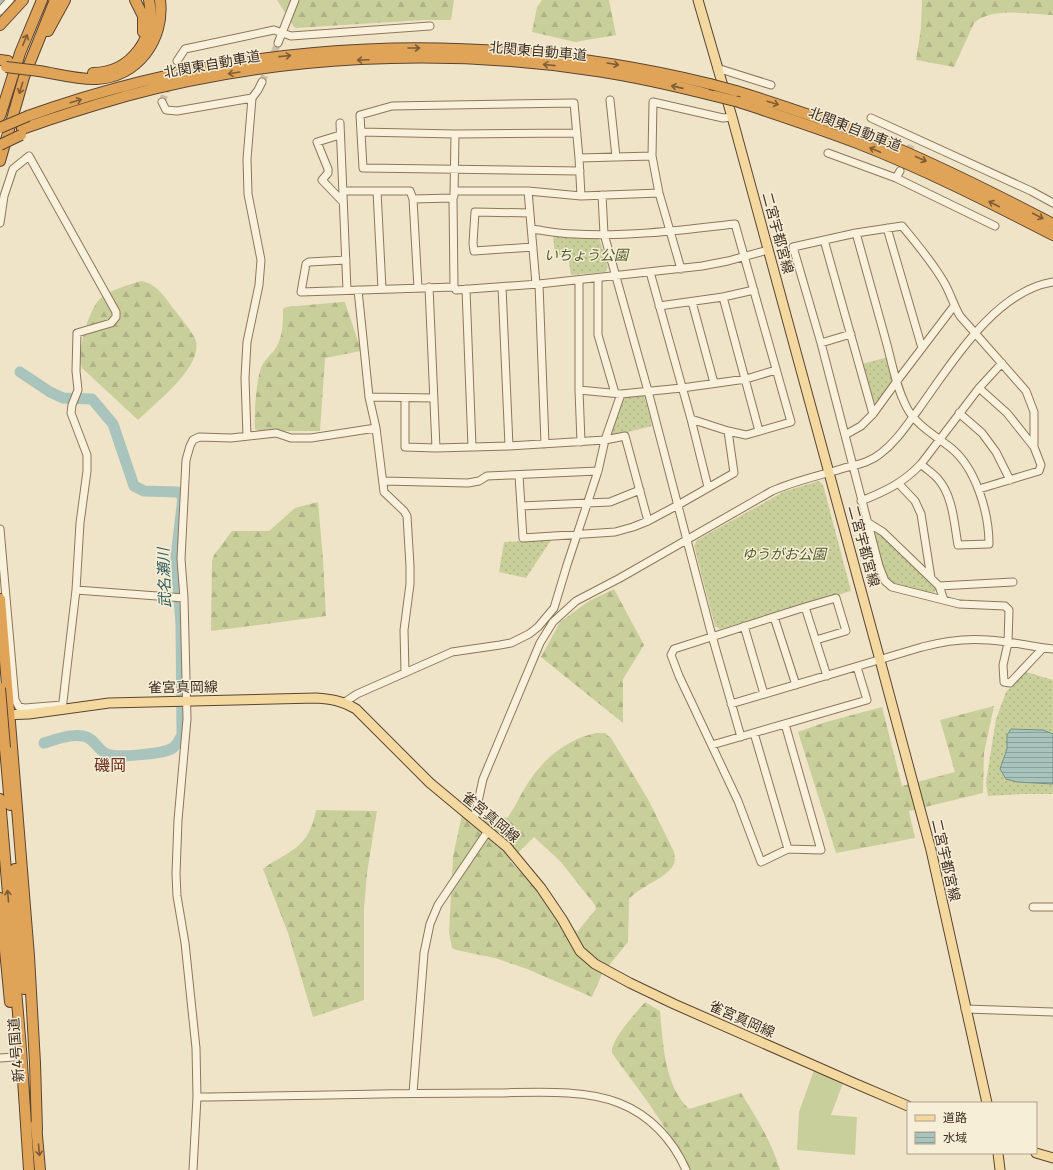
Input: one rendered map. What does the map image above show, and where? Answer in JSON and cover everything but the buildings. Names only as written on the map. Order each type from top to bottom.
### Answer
[{"type":"highway","points":[[0,26],[23,0]]},
{"type":"highway","points":[[0,116],[20,53],[42,0]]},
{"type":"highway","points":[[0,161],[24,77],[55,0]]},
{"type":"highway","points":[[36,44],[47,32],[65,0]]},
{"type":"highway","points":[[135,0],[143,16],[144,23],[141,46]]},
{"type":"highway","points":[[3,64],[87,73],[105,71],[121,65],[141,46],[146,38],[150,22],[149,0]]},
{"type":"highway","points":[[155,0],[157,34]]},
{"type":"highway","points":[[40,68],[86,79],[97,80],[112,77],[127,70],[140,61],[150,48],[157,34],[161,17],[160,0]]},
{"type":"highway","name":"北関東自動車道","points":[[0,128],[27,114],[38,113],[125,86],[196,70],[264,58],[396,48],[490,50],[555,56],[646,70],[736,91],[801,112],[900,150],[967,180],[1053,224]]},
{"type":"highway","name":"北関東自動車道","points":[[22,132],[68,118],[96,105],[158,88],[255,70],[344,60],[395,58],[466,59],[554,66],[596,71],[646,80],[715,96],[738,102],[828,132],[912,166],[963,189],[1053,235]]},
{"type":"highway","points":[[0,122],[27,114]]},
{"type":"highway","points":[[0,138],[22,132]]},
{"type":"highway","points":[[0,145],[22,132]]},
{"type":"highway","points":[[0,599],[3,714],[29,956],[37,1130]]},
{"type":"highway","name":"新4号国道","points":[[0,688],[40,1170]]},
{"type":"highway","name":"新4号国道","points":[[0,799],[21,1048],[25,1130],[29,1170]]},
{"type":"highway","points":[[0,898],[14,1057],[25,1130]]},
{"type":"main road","name":"二宮宇都宮線","points":[[698,0],[732,117],[880,660],[930,850],[987,1102]]},
{"type":"main road","name":"雀宮真岡線","points":[[3,714],[29,714],[62,708],[109,703],[316,698],[345,702],[356,709],[430,783],[507,847],[541,888],[562,919],[576,945],[595,964],[674,1004],[907,1106]]},
{"type":"main road","points":[[1037,1153],[1053,1158]]},
{"type":"main road","points":[[998,1154],[1000,1170]]},
{"type":"street","points":[[0,11],[10,0]]},
{"type":"street","points":[[278,43],[283,34],[295,0]]},
{"type":"street","points":[[177,61],[185,49],[274,30],[291,36],[430,26]]},
{"type":"street","points":[[717,68],[771,85]]},
{"type":"street","points":[[247,436],[245,378],[247,342],[260,285],[261,260],[248,194],[247,159],[252,98],[262,82]]},
{"type":"street","points":[[162,102],[166,110],[177,111],[252,98]]},
{"type":"street","points":[[610,100],[616,157]]},
{"type":"street","points":[[681,269],[659,193],[652,156],[653,102],[723,118],[732,117]]},
{"type":"street","points":[[580,171],[363,168],[360,115],[392,106],[574,103],[580,171],[581,196]]},
{"type":"street","points":[[871,118],[913,141],[1031,191],[1053,203]]},
{"type":"street","points":[[340,123],[347,290]]},
{"type":"street","points":[[361,132],[577,134]]},
{"type":"street","points":[[455,134],[455,288]]},
{"type":"street","points":[[340,135],[317,142],[328,168],[328,173],[322,180],[343,202]]},
{"type":"street","points":[[828,153],[896,178],[995,226]]},
{"type":"street","points":[[0,223],[4,196],[13,169],[29,156],[116,312],[116,317],[111,323],[77,332],[76,371],[78,390],[71,413],[87,456],[87,471],[80,523],[76,590],[62,708],[19,707],[15,700],[0,529]]},
{"type":"street","points":[[579,158],[652,156]]},
{"type":"street","points":[[896,178],[900,171]]},
{"type":"street","points":[[343,191],[410,191],[413,199],[418,288]]},
{"type":"street","points":[[377,191],[382,289]]},
{"type":"street","points":[[413,199],[528,191],[581,196],[659,193]]},
{"type":"street","points":[[528,191],[537,284],[545,444]]},
{"type":"street","points":[[602,195],[604,234],[648,391],[712,636],[741,737]]},
{"type":"street","points":[[530,213],[475,212],[473,243],[474,251],[533,247]]},
{"type":"street","points":[[532,229],[573,234],[604,234],[670,232],[735,224],[791,422],[746,435],[691,419]]},
{"type":"street","points":[[1034,447],[1034,412],[1032,403],[1026,391],[960,316],[945,284],[920,247],[902,226],[856,233],[793,247],[821,342],[879,566],[885,581],[892,587],[907,592],[959,604],[1005,606],[1009,610],[1008,643],[1003,665],[1004,682],[1010,683],[1043,648]]},
{"type":"street","points":[[887,228],[922,348]]},
{"type":"street","points":[[856,233],[896,381],[907,408],[924,428],[953,450],[965,462],[974,476],[979,489],[989,535],[989,544],[958,545],[947,493],[938,479],[921,464]]},
{"type":"street","points":[[824,240],[873,414]]},
{"type":"street","points":[[346,260],[309,262],[306,264],[301,292],[429,287],[466,289],[537,284],[681,269],[722,263],[768,250]]},
{"type":"street","points":[[650,272],[691,419],[708,488]]},
{"type":"street","points":[[345,702],[357,694],[452,652],[500,646],[529,634],[554,608],[598,470],[618,394],[598,336],[598,278]]},
{"type":"street","points":[[579,280],[579,390],[581,442]]},
{"type":"street","points":[[474,820],[483,779],[543,638],[553,622],[576,601],[620,578],[772,491],[786,485],[852,466],[879,455],[897,438],[975,334],[1007,303],[1017,296],[1030,289],[1053,282]]},
{"type":"street","points":[[429,287],[436,448]]},
{"type":"street","points":[[502,287],[509,446]]},
{"type":"street","points":[[466,289],[472,447]]},
{"type":"street","points":[[358,290],[370,397],[376,428],[384,492],[404,511],[406,516],[410,578],[404,630],[405,673]]},
{"type":"street","points":[[659,306],[724,298],[754,290]]},
{"type":"street","points":[[724,298],[760,431]]},
{"type":"street","points":[[692,302],[714,383]]},
{"type":"street","points":[[845,435],[861,426],[873,414],[896,381],[954,306]]},
{"type":"street","points":[[821,342],[851,334]]},
{"type":"street","points":[[862,501],[886,491],[911,474],[921,464],[979,388],[1002,363]]},
{"type":"street","points":[[579,390],[618,394],[682,388],[746,379],[776,370]]},
{"type":"street","points":[[979,388],[1007,413],[1034,447],[1041,465],[1039,471],[979,489]]},
{"type":"street","points":[[370,397],[434,398]]},
{"type":"street","points":[[405,398],[405,447],[436,448],[509,446],[605,440],[626,436],[648,521]]},
{"type":"street","points":[[959,413],[987,439],[996,452],[1010,480]]},
{"type":"street","points":[[193,1170],[197,1097],[196,1048],[185,943],[177,896],[176,874],[178,820],[187,719],[184,598],[181,559],[186,460],[193,440],[199,437],[231,438],[276,434],[291,438],[311,438],[376,428]]},
{"type":"street","points":[[519,475],[523,538],[576,536],[615,532],[648,521],[734,473],[728,431]]},
{"type":"street","points":[[383,481],[468,483],[479,481],[487,476],[598,470]]},
{"type":"street","points":[[898,483],[915,501],[921,514],[931,578]]},
{"type":"street","points":[[521,506],[610,502],[640,490]]},
{"type":"street","points":[[867,522],[883,532],[939,586],[944,600]]},
{"type":"street","points":[[939,586],[1014,582]]},
{"type":"street","points":[[76,590],[184,598]]},
{"type":"street","points":[[785,724],[821,850],[788,850],[761,862],[738,801],[678,676],[671,655],[674,649],[836,598],[846,631],[816,640]]},
{"type":"street","points":[[805,607],[827,676]]},
{"type":"street","points":[[774,617],[796,685]]},
{"type":"street","points":[[744,626],[764,694]]},
{"type":"street","points":[[529,634],[537,635],[543,638]]},
{"type":"street","points":[[731,704],[946,641],[990,640],[1053,649]]},
{"type":"street","points":[[712,746],[867,700],[857,667]]},
{"type":"street","points":[[754,733],[788,850]]},
{"type":"street","points":[[414,1093],[424,953],[430,924],[438,905],[488,831]]},
{"type":"street","points":[[1033,907],[1053,907]]},
{"type":"street","points":[[965,1009],[1053,1012]]},
{"type":"street","points":[[0,1058],[14,1057]]},
{"type":"street","points":[[197,1097],[414,1093],[562,1093],[601,1097],[620,1103],[655,1125],[670,1141],[682,1160],[686,1170]]},
{"type":"green space","points":[[277,0],[454,0],[451,20],[424,20],[295,28]]},
{"type":"green space","points":[[542,0],[609,0],[616,35],[575,42],[532,32],[537,7]]},
{"type":"green space","points":[[922,0],[1053,0],[1053,15],[1001,13],[982,18],[974,23],[954,67],[916,60],[921,28]]},
{"type":"green space","name":"いちょう公園","points":[[553,234],[597,237],[600,241],[608,267],[605,272],[571,275],[568,255],[555,255]]},
{"type":"green space","points":[[141,281],[160,291],[186,324],[195,338],[196,351],[192,362],[176,384],[138,420],[82,368],[81,352],[88,320],[96,303],[110,292]]},
{"type":"green space","points":[[345,302],[361,351],[325,358],[320,431],[259,431],[255,429],[256,398],[259,374],[262,365],[279,342],[282,328],[283,309],[286,307]]},
{"type":"green space","points":[[888,357],[893,382],[878,402],[872,401],[862,364]]},
{"type":"green space","points":[[642,395],[645,398],[652,426],[612,436],[610,434],[621,401],[627,396]]},
{"type":"green space","name":"ゆうがお公園","points":[[819,481],[823,485],[851,591],[720,629],[715,626],[694,546],[697,540],[785,491]]},
{"type":"green space","points":[[318,502],[326,616],[211,631],[212,561],[214,555],[232,531],[269,531],[295,508]]},
{"type":"green space","points":[[878,532],[937,589],[933,594],[904,588],[889,581],[881,566],[877,552],[873,534]]},
{"type":"green space","points":[[551,540],[526,578],[499,572],[504,542]]},
{"type":"green space","points":[[614,589],[644,645],[623,679],[623,723],[541,657],[560,622],[589,601]]},
{"type":"green space","points":[[1026,672],[1053,680],[1053,794],[988,796],[986,782],[996,719],[1006,692]]},
{"type":"green space","points":[[994,706],[984,753],[983,793],[909,811],[915,838],[836,853],[798,732],[826,722],[882,707],[902,786],[955,772],[940,720]]},
{"type":"green space","points":[[596,733],[605,733],[611,738],[649,801],[674,852],[675,860],[674,864],[665,874],[634,894],[629,899],[628,942],[602,974],[592,997],[527,969],[495,958],[456,950],[452,948],[449,932],[453,856],[462,815],[465,813],[488,814],[507,818],[539,768],[555,752],[585,736]],"holes":[[[534,837],[560,861],[595,905],[596,909],[577,932],[510,861]]]},
{"type":"green space","points":[[316,810],[377,811],[367,873],[364,908],[364,1000],[313,1017],[288,933],[263,869],[296,848],[301,843],[312,826]]},
{"type":"green space","points":[[645,1002],[660,1011],[666,1063],[674,1088],[689,1109],[741,1093],[768,1140],[780,1170],[686,1170],[662,1124],[612,1053],[612,1048],[619,1034]]},
{"type":"green space","points":[[814,1070],[843,1083],[831,1115],[857,1117],[855,1155],[797,1150],[799,1112]]},
{"type":"water","points":[[1011,729],[1043,730],[1053,734],[1053,784],[1017,782],[1006,779],[1000,769],[1007,749],[1007,735]]},
{"type":"waterway","name":"武名瀬川","points":[[20,372],[50,392],[63,398],[92,399],[113,424],[134,486],[144,491],[178,492],[183,497],[176,557],[181,624],[182,735],[179,741],[173,748],[166,751],[120,756],[107,754],[90,739],[83,736],[68,736],[44,743]]},
{"type":"tunnel","points":[[262,82],[278,43]]},
{"type":"tunnel","points":[[162,102],[177,61]]},
{"type":"tunnel","points":[[900,171],[912,144]]},
{"type":"district","name":"磯岡","points":[[110,765]]}]
